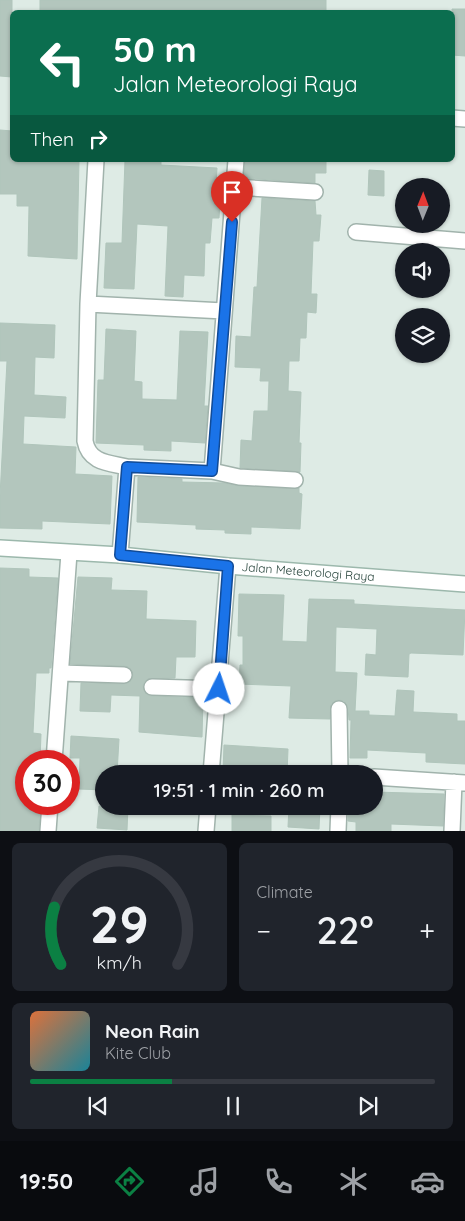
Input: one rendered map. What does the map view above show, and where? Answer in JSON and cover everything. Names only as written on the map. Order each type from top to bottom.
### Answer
[{"type":"street","points":[[96,162],[88,304],[86,448],[99,461],[127,467],[212,471],[239,477],[295,480]]},
{"type":"street","points":[[212,471],[236,162]]},
{"type":"street","points":[[235,187],[316,192]]},
{"type":"street","points":[[356,232],[465,241]]},
{"type":"street","points":[[88,304],[224,311]]},
{"type":"street","points":[[120,555],[127,467]]},
{"type":"street","name":"Jalan Meteorologi Raya","points":[[0,548],[120,555],[228,566],[465,584]]},
{"type":"street","points":[[55,750],[69,553]]},
{"type":"street","points":[[212,765],[228,566]]},
{"type":"street","points":[[61,673],[124,675]]},
{"type":"street","points":[[152,687],[219,689]]},
{"type":"street","points":[[339,709],[340,765]]},
{"type":"street","points":[[383,778],[460,782],[452,831]]},
{"type":"street","points":[[48,831],[49,815]]},
{"type":"street","points":[[206,831],[207,815]]},
{"type":"street","points":[[338,831],[339,815]]},
{"type":"building","points":[[0,0],[12,0],[12,10],[10,10],[10,77],[0,76]]},
{"type":"building","points":[[40,0],[326,0],[326,10],[40,10]]},
{"type":"building","points":[[465,9],[465,56],[455,55],[455,10],[452,10]]},
{"type":"building","points":[[0,130],[10,131],[10,162],[79,162],[77,259],[28,256],[29,206],[17,206],[17,194],[0,194]]},
{"type":"building","points":[[125,162],[161,162],[161,165],[217,168],[215,201],[220,202],[219,218],[212,218],[210,243],[205,243],[204,276],[184,275],[183,297],[165,296],[168,226],[137,224],[134,289],[104,288],[106,243],[122,243]]},
{"type":"building","points":[[245,162],[326,162],[326,173],[315,173],[315,183],[244,178]]},
{"type":"building","points":[[369,170],[384,171],[384,196],[368,195]]},
{"type":"building","points":[[262,198],[315,201],[316,215],[321,215],[319,241],[313,241],[311,294],[317,294],[316,313],[307,312],[306,338],[300,338],[299,361],[289,361],[288,391],[301,392],[300,472],[240,468],[241,440],[252,441],[254,411],[268,411],[269,381],[260,381],[261,368],[235,367],[236,336],[251,337],[254,287],[257,287]]},
{"type":"building","points":[[0,323],[55,325],[54,358],[35,357],[34,395],[66,397],[65,418],[24,416],[23,444],[76,447],[75,474],[112,476],[110,524],[42,521],[42,529],[0,528],[7,361],[0,361]]},
{"type":"building","points":[[106,329],[136,331],[134,381],[142,382],[142,399],[177,400],[180,331],[208,332],[204,406],[208,406],[205,443],[171,441],[171,451],[144,450],[144,445],[96,443],[98,380],[104,380]]},
{"type":"building","points":[[138,477],[182,479],[182,482],[225,483],[238,486],[299,488],[299,493],[302,494],[300,529],[251,527],[251,534],[225,533],[225,530],[196,529],[196,525],[137,522]]},
{"type":"building","points":[[0,568],[29,569],[29,577],[58,578],[51,668],[49,668],[49,673],[36,673],[33,733],[41,734],[40,750],[15,750],[15,815],[40,815],[39,831],[0,831]]},
{"type":"building","points":[[78,577],[112,578],[111,590],[147,591],[146,619],[196,621],[195,657],[176,657],[175,678],[148,679],[144,682],[143,687],[147,695],[152,696],[203,698],[202,737],[139,732],[140,696],[111,695],[110,712],[80,711],[81,683],[124,684],[132,680],[133,675],[129,667],[124,666],[70,664]]},
{"type":"building","points":[[239,594],[284,595],[282,641],[307,642],[309,599],[354,600],[354,604],[465,610],[463,655],[411,653],[409,654],[408,677],[365,675],[366,654],[376,655],[377,629],[336,627],[335,672],[357,673],[355,711],[369,711],[369,715],[395,716],[397,690],[414,691],[413,712],[457,714],[457,721],[465,721],[465,764],[426,762],[426,753],[367,750],[367,758],[350,758],[351,720],[349,720],[348,708],[344,701],[338,700],[331,704],[330,719],[289,718],[291,686],[239,684],[240,665],[243,665],[243,636],[238,636]]},
{"type":"building","points":[[71,736],[119,739],[118,765],[95,765],[95,790],[80,789],[80,750],[70,750]]},
{"type":"building","points":[[224,745],[288,749],[287,765],[223,765]]},
{"type":"building","points":[[383,792],[444,794],[443,826],[391,824],[391,831],[356,831],[356,822],[348,821],[348,815],[383,815]]},
{"type":"building","points":[[98,815],[128,815],[127,830],[97,828]]},
{"type":"building","points":[[232,815],[271,816],[271,831],[232,831]]},
{"type":"building","points":[[289,815],[320,815],[319,829],[288,827]]},
{"type":"route","points":[[219,689],[228,566],[120,555],[127,467],[212,471],[232,222]]}]
